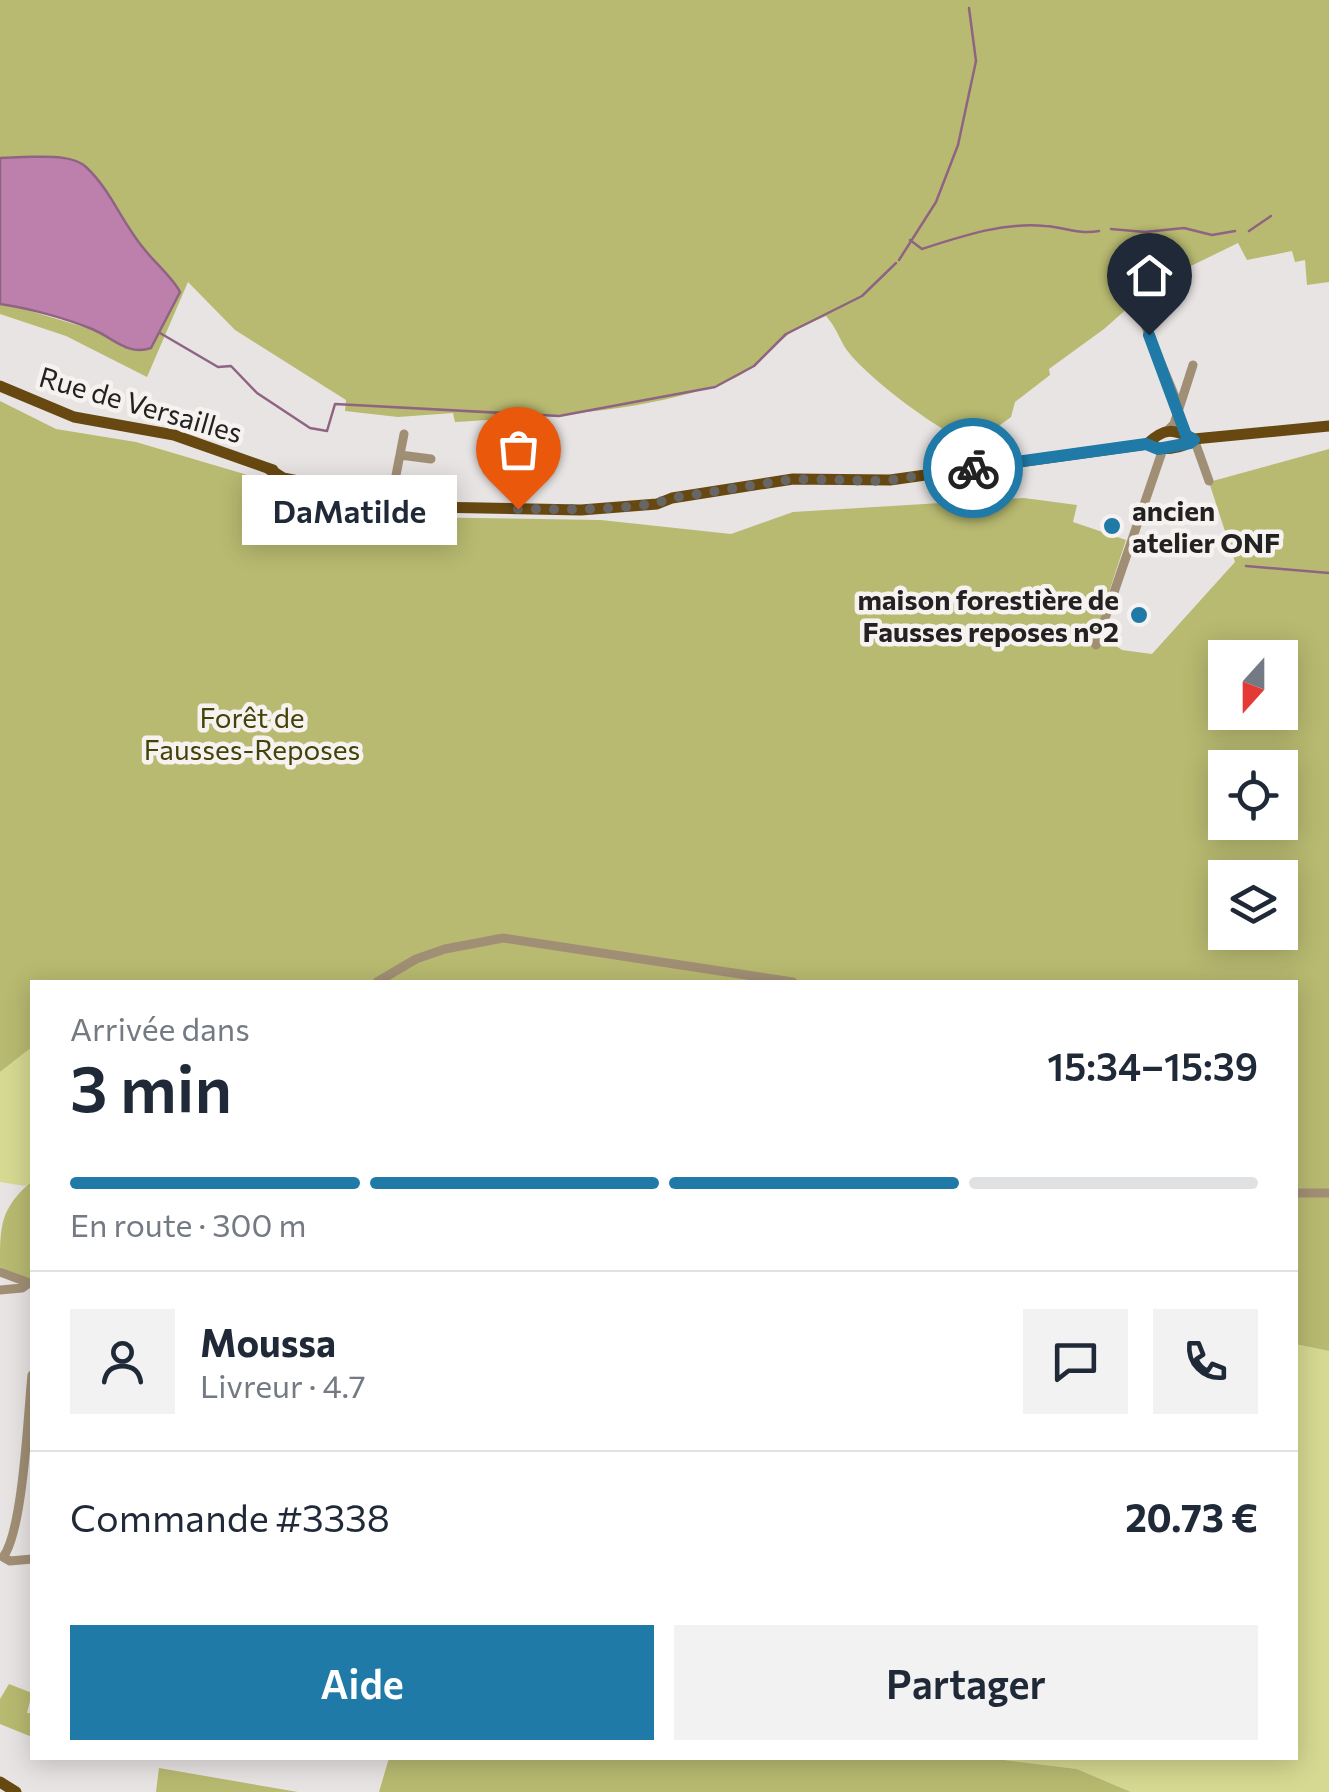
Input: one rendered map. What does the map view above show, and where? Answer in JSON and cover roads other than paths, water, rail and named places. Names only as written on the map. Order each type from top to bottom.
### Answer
[{"type":"main road","name":"Rue de Versailles","points":[[0,386],[74,417],[174,436],[283,478],[441,508],[581,510],[638,503],[655,495],[672,498],[794,479],[856,478],[874,473],[899,476],[1146,444]]},
{"type":"main road","points":[[1146,444],[1160,432],[1176,429],[1190,437],[1329,426]]},
{"type":"main road","points":[[1146,444],[1163,449],[1186,446],[1190,437]]},
{"type":"main road","points":[[0,1782],[16,1792]]},
{"type":"street","points":[[1134,298],[1209,481]]},
{"type":"street","points":[[1168,430],[1193,364]]},
{"type":"street","points":[[391,501],[404,434]]},
{"type":"street","points":[[1096,645],[1163,449]]},
{"type":"street","points":[[400,455],[432,458]]},
{"type":"street","points":[[380,980],[416,959],[446,948],[503,938],[780,980]]},
{"type":"street","points":[[1298,1193],[1329,1193]]},
{"type":"street","points":[[0,1272],[30,1284]]},
{"type":"street","points":[[0,1290],[30,1284]]},
{"type":"street","points":[[30,1394],[17,1514],[10,1546],[1,1558],[30,1558]]},
{"type":"waterway","points":[[899,260],[936,202],[958,145],[976,61],[969,8]]},
{"type":"waterway","points":[[1249,231],[1271,216]]},
{"type":"waterway","points":[[910,240],[922,249],[1014,226],[1099,231]]},
{"type":"waterway","points":[[1111,229],[1145,232],[1184,228],[1212,235],[1235,231]]},
{"type":"waterway","points":[[160,333],[218,367],[231,366],[257,393],[310,428],[327,431],[335,404],[559,416],[715,387],[754,366],[786,334],[862,296],[896,263]]},
{"type":"waterway","points":[[1246,566],[1329,573]]},
{"type":"place","name":"DaMatilde","points":[[518,509]]},
{"type":"place","name":"ancien atelier ONF","points":[[1112,526]]},
{"type":"place","name":"maison forestière de Fausses reposes n°2","points":[[1139,615]]},
{"type":"park label","name":"Forêt de Fausses-Reposes","points":[[252,733]]}]
